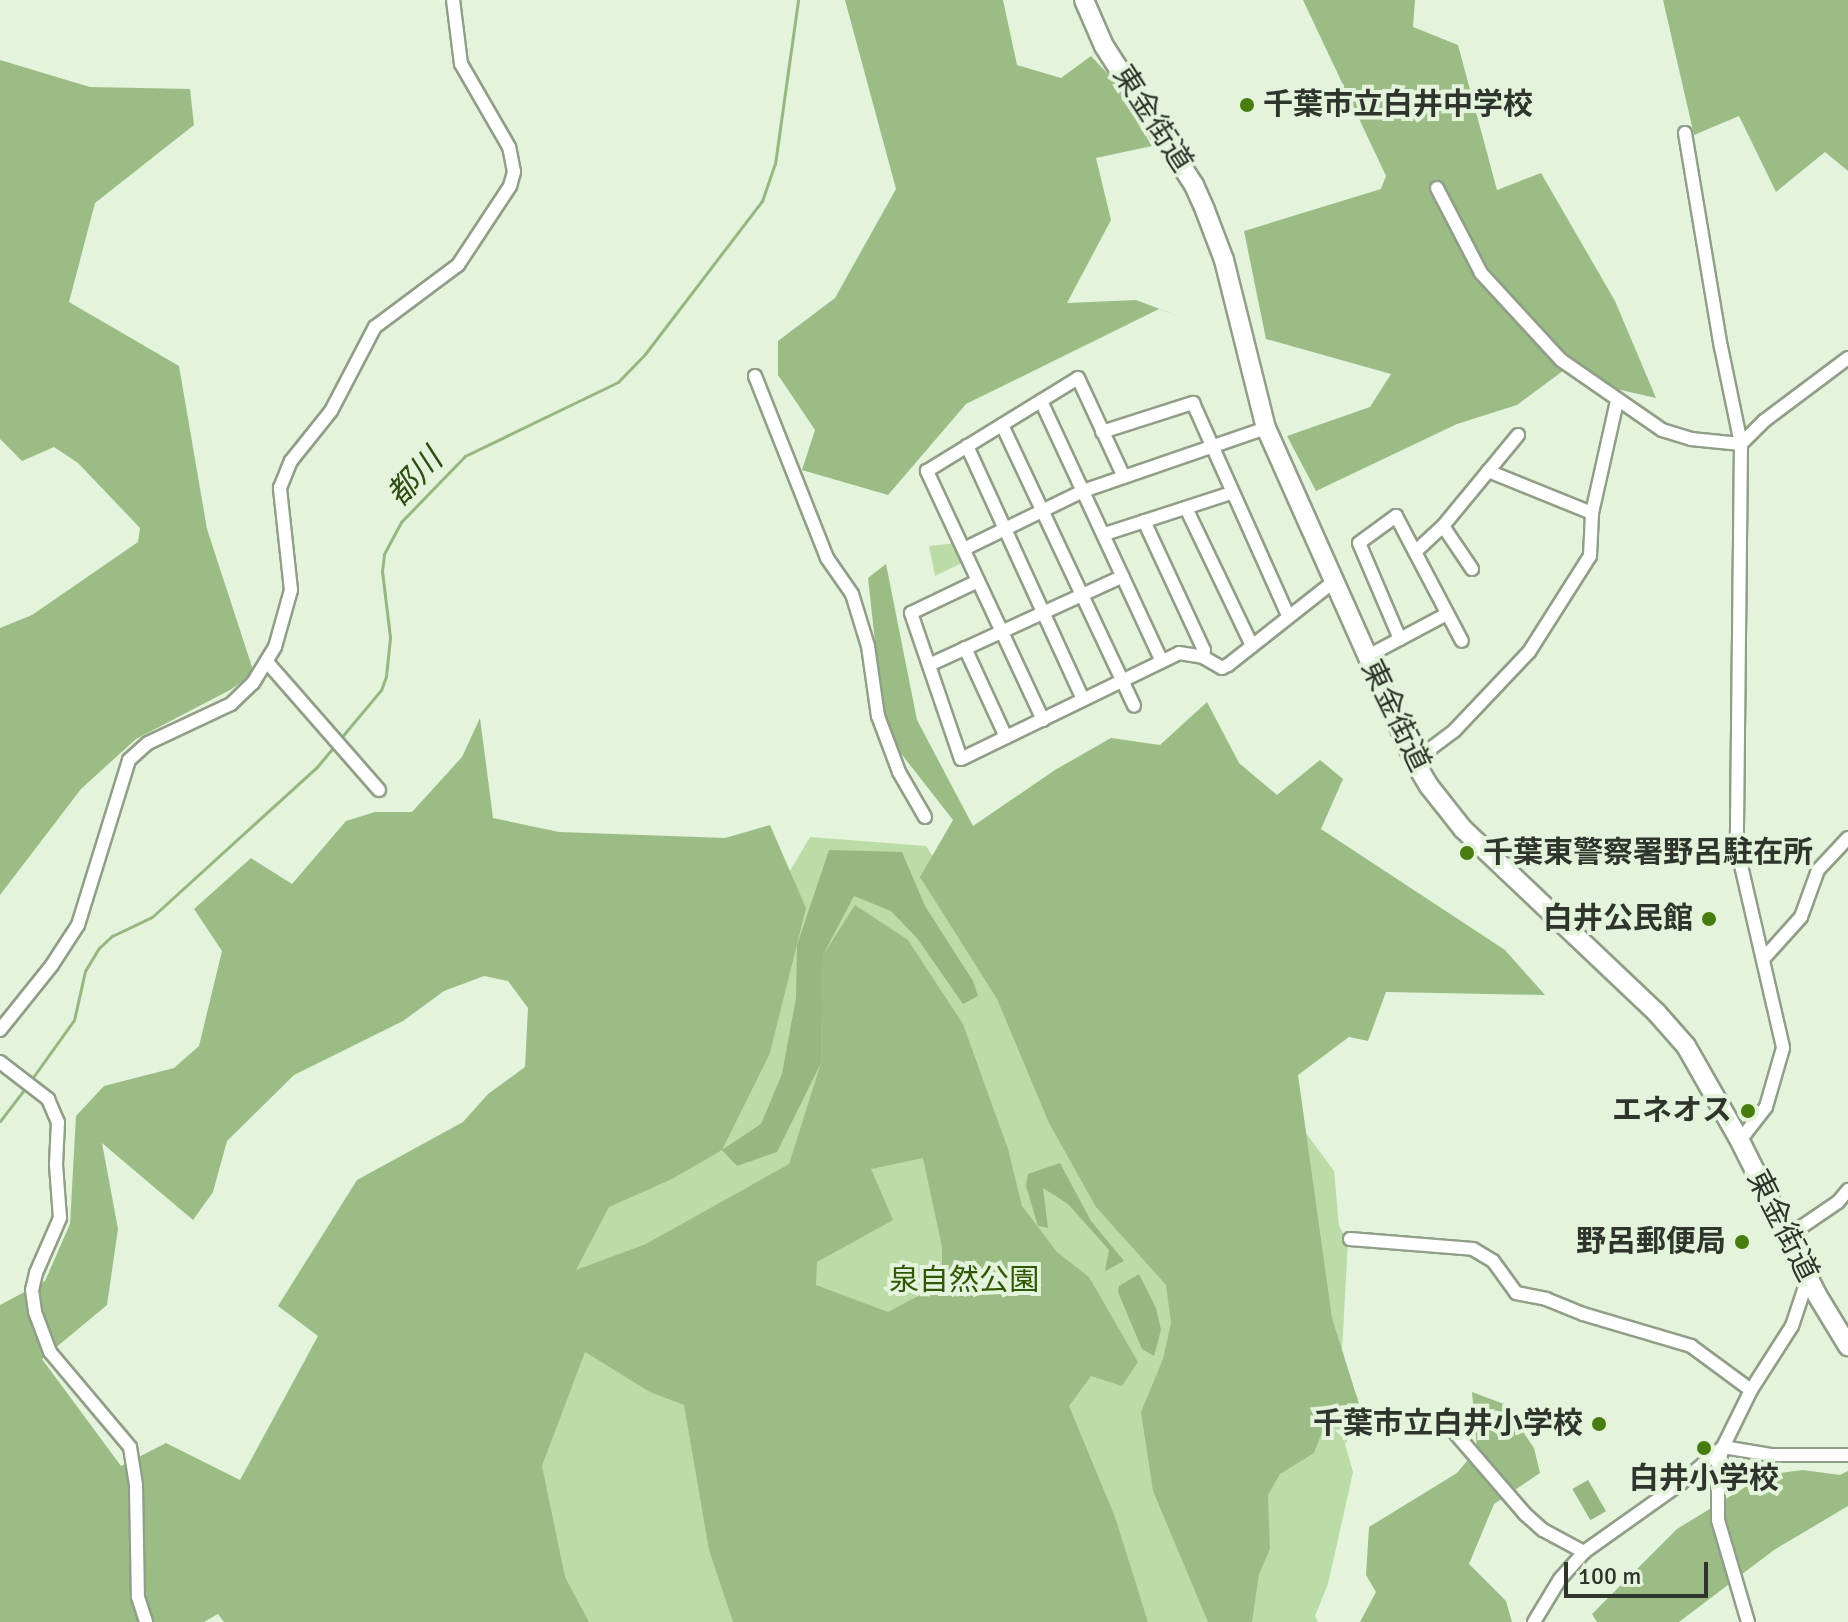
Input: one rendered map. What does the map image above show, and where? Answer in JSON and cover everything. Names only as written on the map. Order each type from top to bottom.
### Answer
[{"type":"highway","name":"東金街道","points":[[1084,0],[1104,46],[1194,185],[1205,210],[1224,260],[1266,428],[1332,583],[1414,761],[1429,786],[1463,829],[1672,1029],[1701,1068],[1808,1278],[1848,1346]]},
{"type":"street","points":[[0,1030],[52,965],[78,925],[129,760],[148,743],[231,704],[267,662],[283,626],[291,590],[280,488],[291,461],[331,411],[375,327],[458,265],[510,186],[513,160],[504,131],[473,90],[461,64],[453,0]]},
{"type":"street","points":[[1685,133],[1721,347],[1741,444],[1742,592],[1735,810],[1737,848],[1765,957],[1780,1027],[1782,1058],[1766,1107],[1746,1133],[1738,1137]]},
{"type":"street","points":[[1437,188],[1481,273],[1561,360],[1662,430],[1691,439],[1741,444]]},
{"type":"street","points":[[1741,444],[1764,421],[1848,358]]},
{"type":"street","points":[[755,376],[827,558],[852,594],[868,646],[878,716],[899,772],[925,817]]},
{"type":"street","points":[[1043,720],[927,471],[1078,378],[1124,477]]},
{"type":"street","points":[[1041,401],[1161,660]]},
{"type":"street","points":[[1414,761],[1454,731],[1529,652],[1590,556],[1592,513],[1617,401]]},
{"type":"street","points":[[1102,432],[1193,403],[1210,447],[1288,615]]},
{"type":"street","points":[[1002,425],[1134,706]]},
{"type":"street","points":[[964,549],[1083,491],[1266,428]]},
{"type":"street","points":[[1415,552],[1443,526],[1518,435]]},
{"type":"street","points":[[967,446],[1083,699]]},
{"type":"street","points":[[1488,471],[1592,513]]},
{"type":"street","points":[[1105,534],[1231,493]]},
{"type":"street","points":[[1186,508],[1252,646]]},
{"type":"street","points":[[1400,639],[1359,543],[1396,516],[1462,641]]},
{"type":"street","points":[[1144,521],[1204,650],[1203,657]]},
{"type":"street","points":[[1443,526],[1472,569]]},
{"type":"street","points":[[929,665],[1123,576]]},
{"type":"street","points":[[978,581],[911,613],[961,759],[1161,660],[1189,652],[1222,668],[1332,583]]},
{"type":"street","points":[[1366,657],[1447,614]]},
{"type":"street","points":[[965,648],[1006,737]]},
{"type":"street","points":[[267,662],[379,790]]},
{"type":"street","points":[[1765,957],[1801,917],[1818,870],[1848,838]]},
{"type":"street","points":[[0,1062],[48,1099],[58,1122],[56,1165],[60,1218],[36,1273],[32,1290],[35,1312],[50,1352],[130,1447],[136,1486],[138,1597],[146,1622]]},
{"type":"street","points":[[1788,1236],[1838,1202],[1848,1190]]},
{"type":"street","points":[[1350,1239],[1473,1249],[1493,1261],[1516,1293],[1546,1299],[1583,1314],[1691,1346],[1751,1390]]},
{"type":"street","points":[[1748,1622],[1718,1520],[1718,1465],[1723,1447],[1751,1390],[1792,1326],[1808,1278]]},
{"type":"street","points":[[1456,1434],[1525,1514],[1543,1530],[1584,1552]]},
{"type":"street","points":[[1534,1622],[1554,1587],[1584,1552],[1681,1483],[1723,1447],[1772,1455],[1848,1455]]},
{"type":"green space","points":[[845,0],[1003,0],[1017,65],[1061,78],[1091,56],[1111,77],[1152,146],[1096,158],[1111,220],[1067,303],[1136,300],[1181,317],[1159,309],[966,404],[888,495],[802,470],[815,430],[778,375],[778,341],[835,298],[896,189]]},
{"type":"green space","points":[[1303,0],[1415,0],[1413,27],[1458,45],[1497,190],[1541,173],[1615,301],[1656,398],[1608,387],[1575,362],[1517,405],[1457,424],[1316,491],[1287,436],[1370,407],[1391,374],[1266,339],[1244,231],[1381,189],[1386,176]]},
{"type":"green space","points":[[1663,0],[1848,0],[1848,171],[1825,152],[1776,192],[1739,116],[1694,135]]},
{"type":"green space","points":[[0,60],[90,87],[190,89],[194,125],[95,203],[69,302],[179,366],[207,529],[254,673],[230,690],[136,739],[81,789],[0,895],[0,628],[32,615],[138,542],[140,528],[78,463],[54,447],[22,461],[0,439]]},
{"type":"green space","points":[[957,543],[966,561],[935,576],[929,546]]},
{"type":"green space","points":[[886,564],[917,720],[973,826],[1055,770],[1111,738],[1160,745],[1207,702],[1239,763],[1277,795],[1320,760],[1343,779],[1321,829],[1505,950],[1545,995],[1386,992],[1368,1041],[1349,1037],[1298,1075],[1332,1318],[1359,1404],[1323,1430],[1314,1453],[1280,1474],[1268,1495],[1270,1549],[1259,1574],[1252,1622],[1208,1622],[1153,1491],[1141,1412],[1163,1359],[1171,1323],[1166,1285],[1096,1207],[1049,1123],[997,999],[920,877],[953,820],[885,733],[868,578]]},
{"type":"green space","points":[[480,718],[493,818],[559,832],[725,838],[770,825],[806,908],[770,1053],[722,1150],[672,1179],[609,1207],[576,1270],[646,1244],[789,1164],[821,1063],[823,955],[855,905],[908,940],[963,1024],[1008,1149],[1022,1206],[1057,1252],[1089,1277],[1138,1362],[1122,1386],[1091,1376],[1069,1406],[1115,1517],[1148,1622],[733,1622],[709,1550],[684,1405],[650,1392],[585,1352],[542,1466],[565,1577],[589,1622],[224,1622],[218,1614],[204,1622],[0,1622],[0,1305],[45,1281],[70,1224],[76,1116],[104,1086],[174,1068],[199,1046],[222,951],[194,909],[251,858],[292,884],[346,821],[375,812],[412,812],[462,757]],"holes":[[[484,976],[508,981],[528,1008],[525,1067],[488,1094],[463,1122],[357,1180],[278,1306],[318,1336],[240,1480],[166,1443],[121,1466],[42,1359],[107,1305],[118,1229],[102,1143],[193,1220],[213,1192],[227,1141],[294,1075],[403,1021],[444,991]],[[923,1158],[942,1247],[942,1276],[918,1296],[888,1312],[816,1285],[817,1262],[893,1220],[871,1169]]]},
{"type":"green space","name":"泉自然公園","points":[[810,837],[926,846],[938,864],[1294,1102],[1306,1133],[1334,1171],[1339,1226],[1348,1242],[1342,1351],[1344,1371],[1358,1398],[1357,1421],[1345,1444],[1353,1472],[1328,1584],[1315,1616],[1318,1622],[245,1622],[757,927]]},
{"type":"green space","points":[[1472,1392],[1504,1404],[1534,1448],[1540,1473],[1494,1504],[1469,1564],[1506,1601],[1512,1622],[1360,1622],[1376,1592],[1366,1575],[1369,1527],[1457,1473],[1477,1449]]},
{"type":"green space","points":[[1803,1470],[1840,1475],[1848,1471],[1848,1506],[1774,1550],[1679,1622],[1597,1622],[1592,1614],[1677,1529],[1765,1475]]},
{"type":"shaded area","points":[[829,850],[902,852],[925,906],[973,981],[978,996],[963,1004],[917,938],[891,911],[854,896],[823,955],[821,1063],[777,1152],[737,1166],[722,1150],[761,1124],[782,1074],[796,998],[797,945]]},
{"type":"shaded area","points":[[1060,1163],[1091,1221],[1124,1261],[1105,1271],[1109,1250],[1068,1204],[1043,1188],[1048,1228],[1038,1226],[1026,1186],[1028,1174]]},
{"type":"shaded area","points":[[1139,1274],[1156,1308],[1161,1330],[1154,1356],[1142,1349],[1118,1292],[1119,1286]]},
{"type":"shaded area","points":[[1588,1480],[1606,1511],[1590,1520],[1572,1489]]},
{"type":"waterway","name":"都川","points":[[340,739],[381,690],[386,676],[390,637],[382,571],[384,554],[401,522],[465,456],[618,382],[645,354],[762,201],[775,164],[798,0]]},
{"type":"waterway","name":"都川","points":[[31,1080],[74,1020],[85,971],[99,948],[112,936],[152,917],[316,768],[335,745]]},
{"type":"waterway","name":"都川","points":[[0,1121],[27,1086]]},
{"type":"place","name":"千葉市立白井中学校","points":[[1247,105]]},
{"type":"place","name":"千葉東警察署野呂駐在所","points":[[1467,853]]},
{"type":"place","name":"白井公民館","points":[[1709,919]]},
{"type":"place","name":"エネオス","points":[[1748,1111]]},
{"type":"place","name":"野呂郵便局","points":[[1742,1242]]},
{"type":"place","name":"千葉市立白井小学校","points":[[1599,1424]]},
{"type":"place","name":"白井小学校","points":[[1704,1448]]}]
